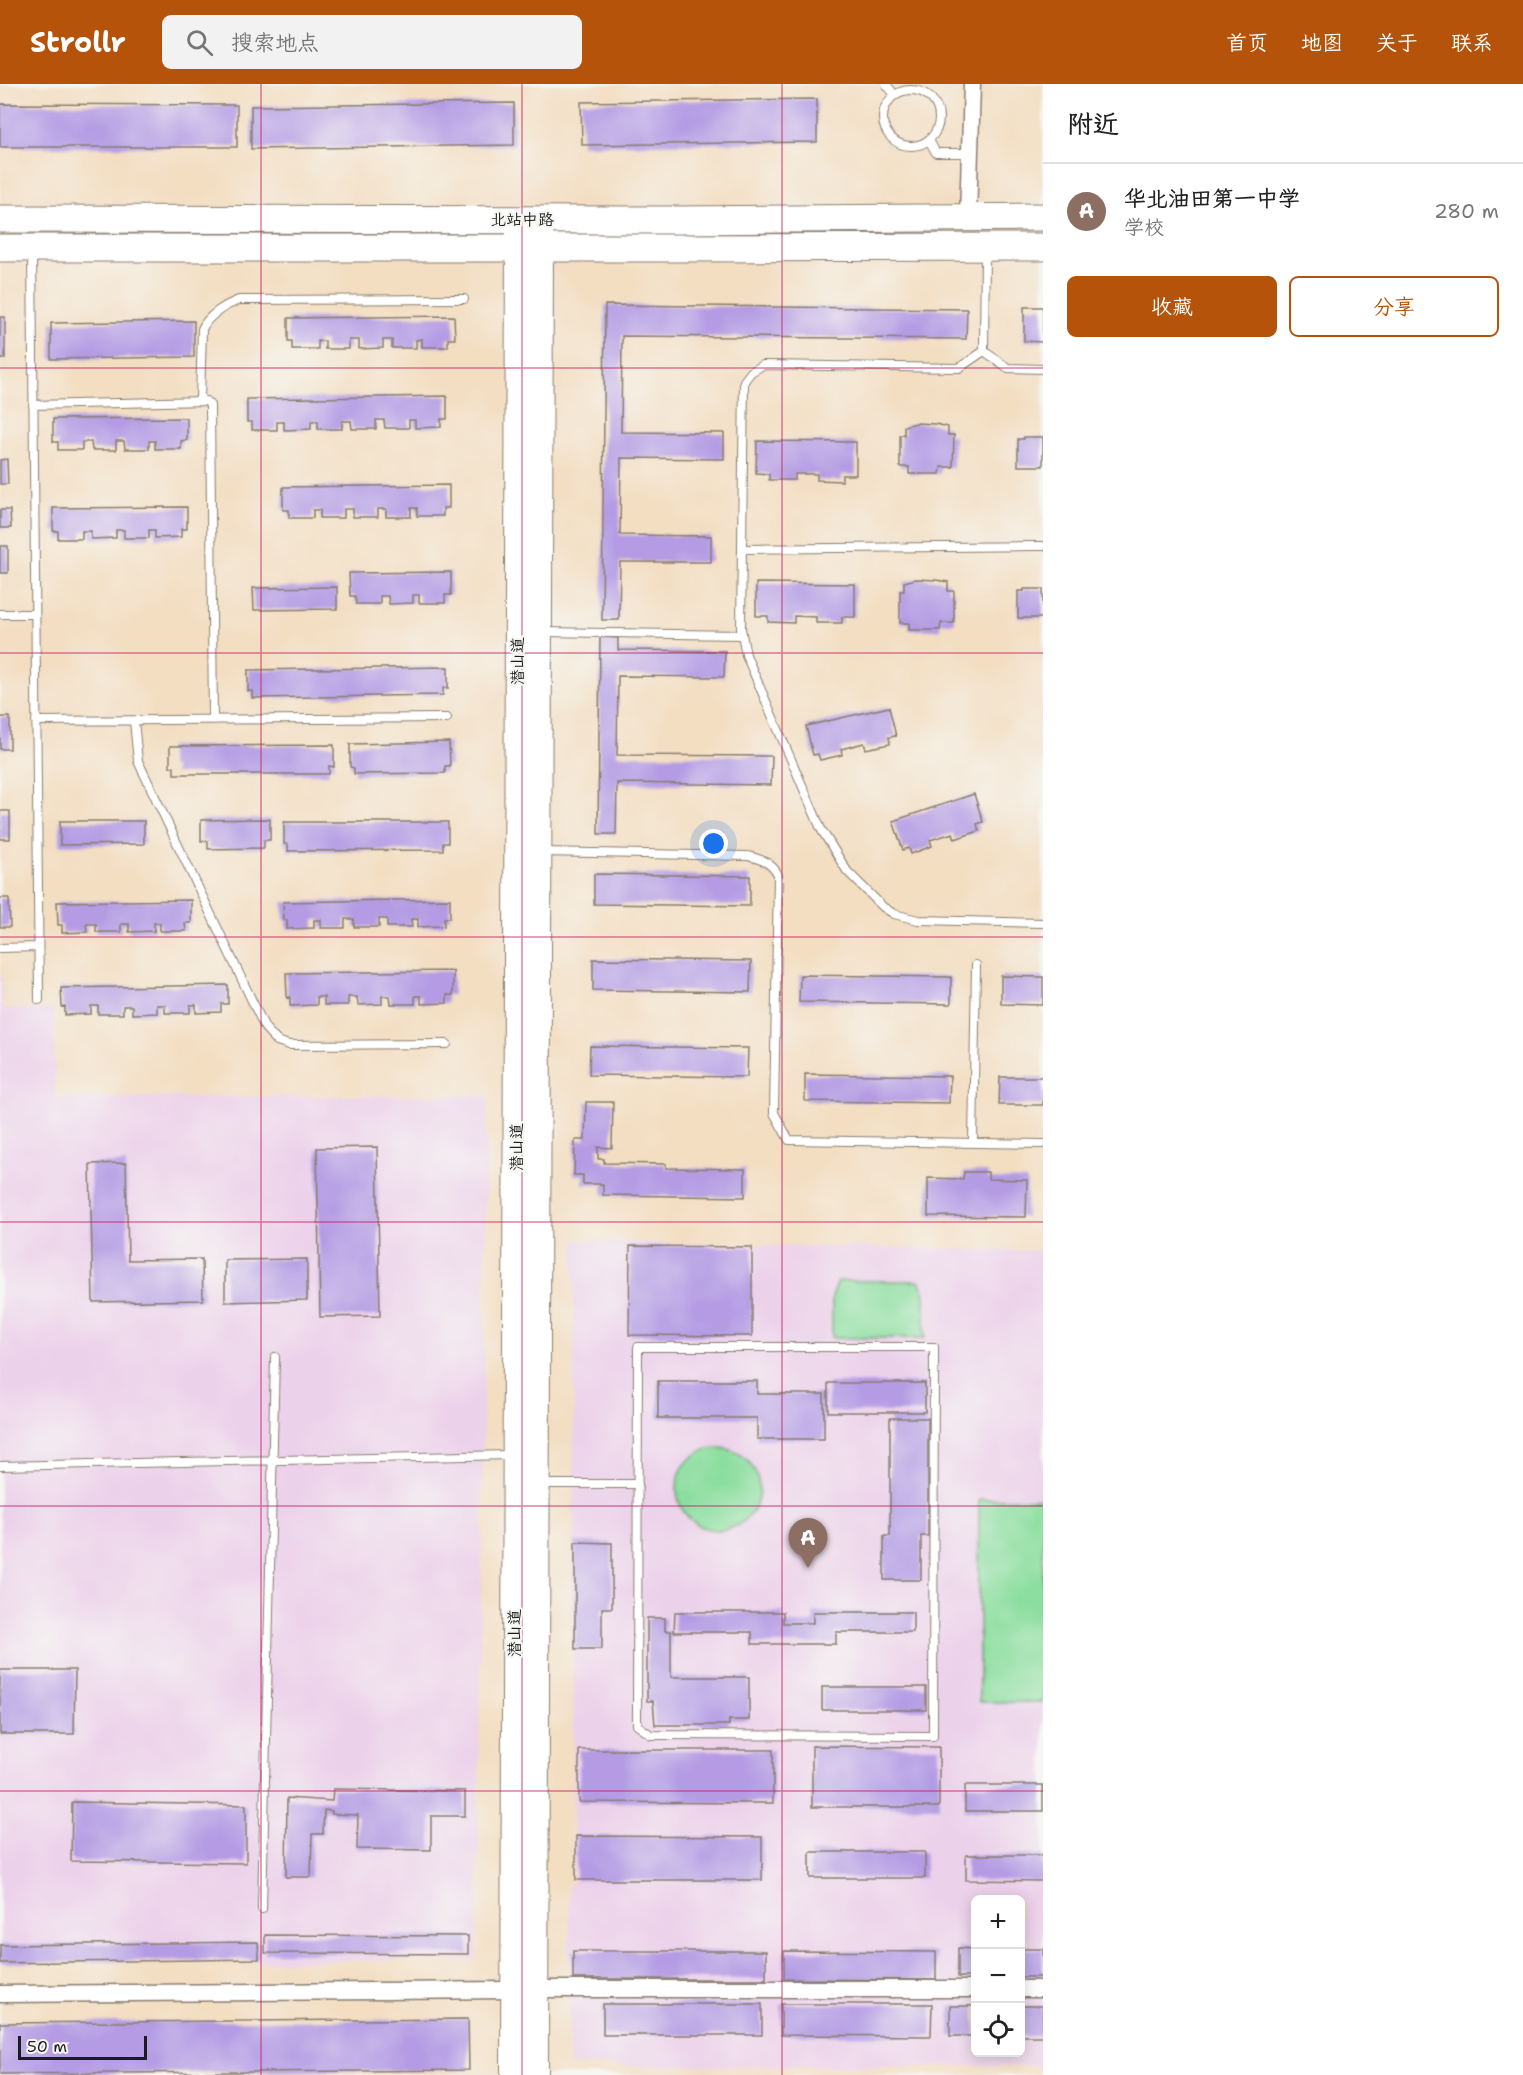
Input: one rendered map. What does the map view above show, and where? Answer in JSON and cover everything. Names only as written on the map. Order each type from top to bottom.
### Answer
[{"type":"main road","name":"北站中路","points":[[0,219],[1043,217]]},
{"type":"main road","name":"潜山道","points":[[530,219],[515,1455],[524,1990],[536,2075]]},
{"type":"main road","name":"北站中路","points":[[0,248],[1043,247]]},
{"type":"main road","name":"潜山道","points":[[513,2075],[524,1990],[537,1484],[540,632],[530,248]]},
{"type":"street","points":[[969,218],[972,84]]},
{"type":"street","points":[[0,1994],[971,1989]]},
{"type":"street","points":[[1025,1989],[1043,1989]]},
{"type":"lane","points":[[886,84],[894,94]]},
{"type":"lane","points":[[902,90],[919,90],[933,100],[938,108],[938,124],[929,140],[912,146],[902,145],[887,134],[882,116],[888,100],[894,94],[902,90]]},
{"type":"lane","points":[[929,140],[936,153],[970,153]]},
{"type":"lane","points":[[984,351],[985,247]]},
{"type":"lane","points":[[32,248],[39,1000]]},
{"type":"lane","points":[[200,401],[202,329],[204,323],[226,305],[240,300],[464,299]]},
{"type":"lane","points":[[984,351],[1008,368],[1043,369]]},
{"type":"lane","points":[[984,351],[959,368],[763,365],[751,372],[744,381],[742,635],[746,655],[821,829],[848,871],[883,907],[894,914],[918,921],[1043,923]]},
{"type":"lane","points":[[33,405],[206,400],[210,405],[213,720]]},
{"type":"lane","points":[[742,549],[1043,546]]},
{"type":"lane","points":[[0,614],[35,614]]},
{"type":"lane","points":[[540,632],[742,635]]},
{"type":"lane","points":[[36,721],[447,718]]},
{"type":"lane","points":[[135,720],[138,761],[265,1028],[277,1041],[289,1045],[447,1044]]},
{"type":"lane","points":[[539,852],[748,856],[765,860],[772,865],[778,875],[774,1113],[789,1140],[1043,1144]]},
{"type":"lane","points":[[0,948],[38,947]]},
{"type":"lane","points":[[974,1143],[976,964]]},
{"type":"lane","points":[[638,1347],[934,1347],[933,1736],[651,1735],[637,1725],[638,1484],[638,1347]]},
{"type":"lane","points":[[262,1909],[275,1357]]},
{"type":"lane","points":[[0,1466],[515,1455]]},
{"type":"lane","points":[[537,1484],[638,1484]]},
{"type":"shaded area","points":[[0,974],[2,974],[3,1009],[54,1009],[55,1098],[487,1095],[477,1960],[0,1963]]},
{"type":"shaded area","points":[[574,1241],[1043,1251],[1043,2066],[569,2066],[569,1884],[573,1884]]},
{"type":"green space","points":[[838,1281],[919,1281],[925,1294],[925,1338],[832,1338],[832,1297]]},
{"type":"green space","points":[[710,1448],[726,1448],[741,1455],[752,1466],[759,1481],[756,1505],[747,1518],[726,1530],[710,1530],[695,1523],[684,1512],[677,1497],[677,1481],[684,1466],[695,1455]]},
{"type":"green space","points":[[979,1499],[1043,1499],[1043,1702],[979,1702]]},
{"type":"building","points":[[817,99],[817,142],[582,145],[581,102]]},
{"type":"building","points":[[514,103],[514,145],[251,149],[251,106]]},
{"type":"building","points":[[0,104],[237,105],[237,147],[0,147]]},
{"type":"building","points":[[605,305],[967,309],[966,339],[622,336],[621,432],[724,433],[724,459],[621,458],[620,535],[711,536],[711,562],[620,562],[619,620],[602,620]]},
{"type":"building","points":[[1024,307],[1043,307],[1043,342],[1024,341]]},
{"type":"building","points":[[454,316],[455,339],[448,339],[448,347],[422,347],[422,339],[416,340],[416,348],[392,348],[392,340],[383,340],[383,348],[359,349],[359,340],[349,340],[349,349],[325,349],[325,341],[318,341],[318,349],[292,349],[292,341],[288,341],[288,318]]},
{"type":"building","points":[[0,317],[5,317],[5,359],[0,359]]},
{"type":"building","points":[[194,321],[194,357],[51,359],[51,323]]},
{"type":"building","points":[[447,396],[447,419],[441,419],[441,427],[415,428],[415,420],[409,420],[409,428],[385,428],[384,420],[376,420],[376,429],[352,429],[351,421],[342,421],[342,429],[318,429],[318,421],[311,421],[311,429],[284,430],[284,422],[277,422],[277,430],[252,430],[252,422],[247,422],[247,399]]},
{"type":"building","points":[[187,418],[187,440],[181,441],[181,449],[155,449],[155,441],[149,441],[149,449],[125,449],[124,441],[116,441],[116,450],[92,450],[91,442],[82,442],[82,450],[58,450],[58,442],[53,442],[53,419]]},
{"type":"building","points":[[916,423],[948,427],[948,435],[954,435],[953,467],[941,467],[940,474],[909,474],[909,467],[900,467],[900,435],[904,435],[904,426]]},
{"type":"building","points":[[1024,437],[1043,437],[1043,466],[1018,466],[1018,439],[1024,439]]},
{"type":"building","points":[[757,441],[856,442],[856,475],[842,475],[842,481],[817,480],[817,474],[795,474],[795,480],[769,480],[769,474],[756,473]]},
{"type":"building","points":[[7,459],[8,484],[0,484],[0,460]]},
{"type":"building","points":[[449,485],[449,508],[443,508],[443,516],[417,516],[417,508],[411,508],[411,517],[386,517],[386,509],[378,509],[378,517],[353,517],[353,509],[344,509],[344,518],[320,518],[320,510],[313,510],[313,518],[289,518],[289,510],[283,510],[283,487]]},
{"type":"building","points":[[187,507],[187,529],[181,529],[181,537],[155,538],[155,530],[149,530],[149,538],[124,538],[124,530],[116,530],[116,538],[91,539],[91,531],[82,531],[82,539],[58,539],[58,531],[53,531],[53,508]]},
{"type":"building","points":[[0,510],[10,510],[11,528],[0,528]]},
{"type":"building","points":[[0,546],[8,546],[8,573],[0,573]]},
{"type":"building","points":[[451,572],[451,595],[445,595],[445,603],[419,603],[419,595],[413,595],[413,603],[389,604],[388,596],[380,596],[380,604],[356,604],[355,596],[350,596],[349,573]]},
{"type":"building","points":[[916,579],[948,582],[948,591],[954,591],[954,623],[941,623],[940,630],[909,630],[909,623],[900,623],[900,591],[904,591],[904,582]]},
{"type":"building","points":[[756,583],[855,584],[855,617],[842,617],[842,623],[816,623],[816,617],[794,616],[794,623],[768,622],[768,616],[756,616]]},
{"type":"building","points":[[337,587],[337,609],[254,610],[253,588]]},
{"type":"building","points":[[1024,589],[1043,589],[1043,618],[1018,618],[1018,591],[1024,591]]},
{"type":"building","points":[[600,637],[618,638],[618,650],[725,651],[724,677],[618,676],[617,755],[772,756],[771,785],[617,783],[616,834],[598,834]]},
{"type":"building","points":[[448,667],[448,688],[443,688],[443,695],[252,698],[252,691],[248,691],[248,670]]},
{"type":"building","points":[[889,707],[896,736],[889,737],[890,744],[866,749],[864,743],[841,749],[842,755],[820,760],[818,754],[813,755],[806,726]]},
{"type":"building","points":[[0,717],[10,717],[10,749],[0,749]]},
{"type":"building","points":[[449,742],[450,766],[445,766],[445,773],[354,774],[354,768],[350,767],[350,744]]},
{"type":"building","points":[[334,745],[334,767],[329,766],[329,774],[174,774],[174,767],[170,767],[170,746]]},
{"type":"building","points":[[974,794],[983,822],[977,824],[979,831],[955,839],[953,833],[930,840],[932,846],[911,854],[909,848],[903,850],[893,821]]},
{"type":"building","points":[[0,811],[10,811],[10,839],[0,839]]},
{"type":"building","points":[[270,819],[270,840],[264,840],[264,848],[208,849],[208,841],[201,841],[201,820]]},
{"type":"building","points":[[60,821],[144,821],[144,844],[60,845]]},
{"type":"building","points":[[284,822],[448,822],[448,843],[443,843],[443,850],[288,851],[288,844],[284,844]]},
{"type":"building","points":[[594,874],[750,876],[750,906],[594,904]]},
{"type":"building","points":[[0,898],[9,898],[10,927],[0,927]]},
{"type":"building","points":[[450,899],[450,918],[444,918],[444,926],[418,927],[418,919],[411,919],[412,927],[387,927],[387,919],[379,919],[379,927],[354,927],[354,919],[345,919],[345,928],[321,928],[321,920],[314,920],[314,928],[287,929],[287,920],[284,920],[283,902]]},
{"type":"building","points":[[191,900],[191,923],[185,923],[186,931],[160,931],[160,923],[154,923],[154,931],[129,932],[129,924],[121,924],[121,932],[96,932],[96,924],[86,924],[87,932],[62,933],[62,925],[58,925],[57,902]]},
{"type":"building","points":[[593,959],[751,961],[750,992],[593,990]]},
{"type":"building","points":[[453,971],[453,995],[447,995],[447,1003],[421,1004],[421,996],[415,996],[415,1004],[391,1004],[390,996],[382,996],[382,1004],[358,1005],[357,997],[348,997],[348,1005],[324,1005],[324,997],[317,997],[317,1005],[290,1006],[290,997],[287,998],[286,973]]},
{"type":"building","points":[[800,975],[951,977],[951,1004],[799,1002]]},
{"type":"building","points":[[1001,976],[1043,977],[1043,1005],[1001,1004]]},
{"type":"building","points":[[228,985],[228,1004],[221,1004],[221,1012],[196,1013],[196,1005],[190,1005],[190,1013],[165,1013],[165,1005],[157,1005],[157,1013],[132,1014],[132,1006],[123,1006],[123,1014],[98,1014],[98,1006],[91,1006],[91,1014],[65,1015],[65,1006],[62,1007],[61,988]]},
{"type":"building","points":[[590,1046],[748,1048],[747,1077],[589,1075]]},
{"type":"building","points":[[805,1074],[950,1076],[949,1103],[805,1101]]},
{"type":"building","points":[[1000,1077],[1043,1077],[1043,1105],[999,1105]]},
{"type":"building","points":[[586,1102],[613,1102],[612,1148],[598,1147],[598,1159],[604,1159],[604,1163],[666,1164],[666,1168],[745,1169],[745,1197],[603,1195],[603,1184],[583,1184],[583,1175],[574,1175],[575,1140],[585,1140]]},
{"type":"building","points":[[377,1147],[380,1316],[320,1317],[317,1148]]},
{"type":"building","points":[[126,1163],[128,1260],[202,1259],[203,1300],[93,1302],[90,1164]]},
{"type":"building","points":[[964,1172],[988,1172],[988,1179],[1027,1180],[1026,1217],[928,1216],[928,1178],[963,1179]]},
{"type":"building","points":[[630,1246],[752,1247],[752,1336],[629,1335]]},
{"type":"building","points":[[307,1259],[307,1300],[225,1302],[225,1260]]},
{"type":"building","points":[[658,1381],[757,1381],[757,1394],[824,1394],[824,1439],[757,1439],[757,1418],[658,1418]]},
{"type":"building","points":[[828,1383],[925,1383],[925,1412],[828,1412]]},
{"type":"building","points":[[890,1418],[928,1418],[928,1536],[921,1536],[921,1580],[884,1580],[884,1536],[890,1536]]},
{"type":"building","points":[[575,1542],[612,1543],[612,1608],[602,1608],[602,1649],[575,1649]]},
{"type":"building","points":[[675,1612],[783,1612],[783,1623],[813,1623],[813,1612],[913,1612],[913,1632],[836,1632],[836,1644],[752,1644],[752,1632],[674,1632]]},
{"type":"building","points":[[647,1618],[665,1618],[665,1631],[671,1631],[671,1677],[749,1677],[749,1720],[729,1720],[729,1725],[655,1725],[653,1701],[647,1701]]},
{"type":"building","points":[[0,1670],[75,1670],[74,1734],[0,1734]]},
{"type":"building","points":[[822,1687],[926,1687],[926,1710],[822,1710]]},
{"type":"building","points":[[812,1746],[939,1747],[939,1807],[812,1807]]},
{"type":"building","points":[[579,1750],[773,1750],[773,1803],[579,1802]]},
{"type":"building","points":[[965,1785],[1043,1785],[1043,1811],[965,1811]]},
{"type":"building","points":[[333,1789],[465,1791],[465,1816],[431,1816],[431,1850],[357,1849],[358,1815],[332,1814],[332,1811],[324,1810],[323,1834],[312,1834],[311,1877],[286,1877],[287,1798],[332,1801]]},
{"type":"building","points":[[72,1802],[246,1805],[246,1863],[71,1861]]},
{"type":"building","points":[[576,1836],[762,1837],[762,1880],[576,1880]]},
{"type":"building","points":[[810,1852],[925,1852],[925,1878],[810,1878]]},
{"type":"building","points":[[966,1855],[1043,1855],[1043,1881],[966,1880]]},
{"type":"building","points":[[265,1935],[468,1936],[468,1954],[265,1953]]},
{"type":"building","points":[[258,1942],[259,1959],[0,1963],[0,1945]]},
{"type":"building","points":[[958,1948],[971,1949],[971,1977],[958,1977]]},
{"type":"building","points":[[1025,1949],[1043,1949],[1043,1977],[1025,1977]]},
{"type":"building","points":[[573,1951],[766,1951],[766,1979],[573,1979]]},
{"type":"building","points":[[784,1951],[936,1952],[936,1980],[784,1979]]},
{"type":"building","points":[[603,2004],[762,2004],[762,2035],[603,2035]]},
{"type":"building","points":[[781,2004],[932,2004],[931,2036],[781,2035]]},
{"type":"building","points":[[950,2006],[971,2006],[971,2036],[950,2036]]},
{"type":"building","points":[[1025,2006],[1043,2006],[1043,2036],[1025,2036]]},
{"type":"building","points":[[468,2019],[469,2070],[0,2074],[0,2023]]},
{"type":"place","name":"华北油田第一中学","points":[[808,1568]]}]
